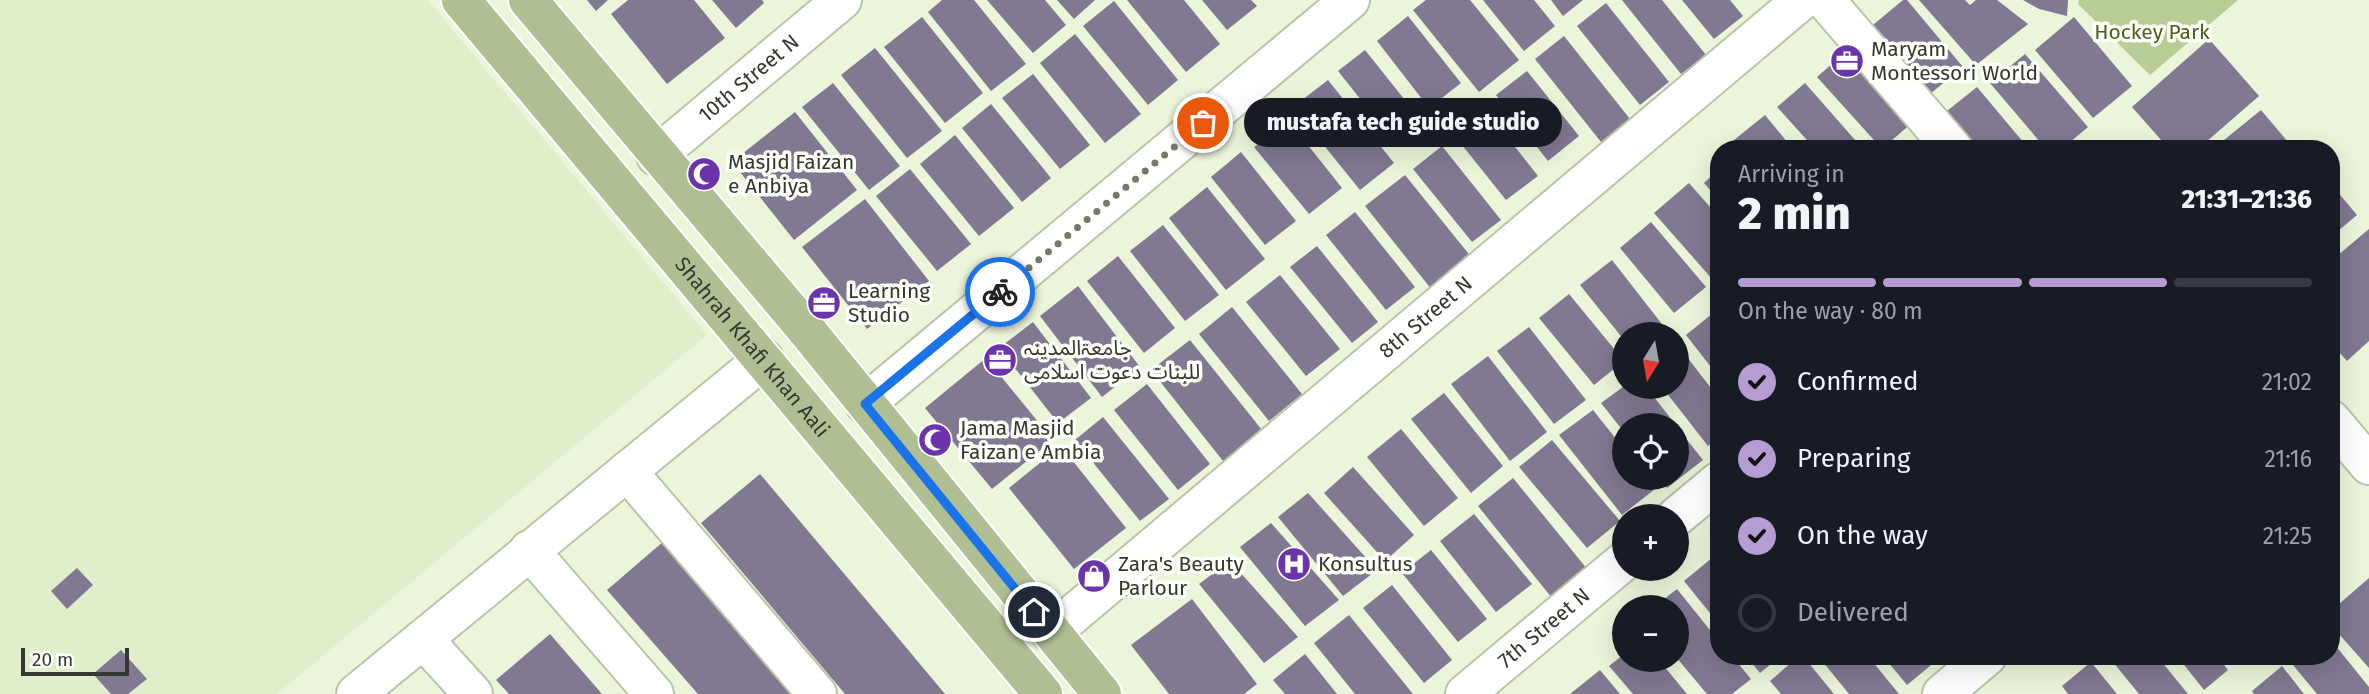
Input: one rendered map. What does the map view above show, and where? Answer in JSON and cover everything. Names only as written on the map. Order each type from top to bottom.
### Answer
[{"type":"main road","name":"Shahrah Khafi Khan Aali","points":[[461,0],[1043,694]]},
{"type":"main road","points":[[528,0],[656,156],[820,347],[1102,694]]},
{"type":"main road","points":[[772,369],[820,347]]},
{"type":"street","name":"10th Street N","points":[[656,156],[842,0]]},
{"type":"street","points":[[865,404],[1350,0]]},
{"type":"street","name":"8th Street N","points":[[1051,634],[1802,0]]},
{"type":"street","points":[[1825,0],[1944,140]]},
{"type":"street","points":[[356,694],[627,471],[772,369]]},
{"type":"street","points":[[2340,418],[2369,417]]},
{"type":"street","points":[[2340,429],[2369,465]]},
{"type":"street","points":[[627,471],[817,694]]},
{"type":"street","points":[[1689,506],[1710,489]]},
{"type":"street","points":[[529,550],[654,694]]},
{"type":"street","name":"7th Street N","points":[[1465,694],[1612,571]]},
{"type":"street","points":[[423,639],[472,694]]},
{"type":"street","points":[[1942,694],[1976,665]]},
{"type":"shaded area","points":[[0,0],[428,0],[707,335],[277,694],[0,694]]},
{"type":"green space","name":"Hockey Park","points":[[2079,0],[2238,0],[2150,75],[2078,4]]},
{"type":"building","points":[[587,0],[608,0],[596,11]]},
{"type":"building","points":[[628,0],[694,0],[725,38],[667,84],[611,14]]},
{"type":"building","points":[[712,0],[762,0],[764,3],[736,28]]},
{"type":"building","points":[[942,0],[974,0],[1026,64],[991,91],[928,12]]},
{"type":"building","points":[[987,0],[1045,0],[1066,25],[1033,53]]},
{"type":"building","points":[[1057,0],[1095,0],[1074,19]]},
{"type":"building","points":[[1127,0],[1184,0],[1220,44],[1186,72]]},
{"type":"building","points":[[1202,0],[1251,0],[1257,6],[1227,30]]},
{"type":"building","points":[[1426,0],[1470,0],[1519,60],[1479,92],[1413,10]]},
{"type":"building","points":[[1483,0],[1534,0],[1555,26],[1524,51]]},
{"type":"building","points":[[1551,0],[1583,0],[1563,16]]},
{"type":"building","points":[[1622,0],[1662,0],[1706,55],[1681,74]]},
{"type":"building","points":[[1682,0],[1730,0],[1743,16],[1714,39]]},
{"type":"building","points":[[1903,0],[1907,0],[1963,67],[1930,94],[1873,25]]},
{"type":"building","points":[[1919,0],[1965,0],[1970,5],[1976,0],[1997,0],[2028,24],[1976,65]]},
{"type":"building","points":[[2023,0],[2068,0],[2067,16],[2039,9]]},
{"type":"building","points":[[1114,1],[1178,80],[1148,105],[1083,26]]},
{"type":"building","points":[[1606,3],[1669,82],[1640,105],[1577,26]]},
{"type":"building","points":[[1408,16],[1461,83],[1429,108],[1377,41]]},
{"type":"building","points":[[922,17],[983,93],[945,123],[884,47]]},
{"type":"building","points":[[2074,17],[2132,86],[2093,118],[2035,50]]},
{"type":"building","points":[[1075,34],[1141,114],[1105,143],[1040,63]]},
{"type":"building","points":[[1564,36],[1630,119],[1601,142],[1535,59]]},
{"type":"building","points":[[2209,39],[2259,96],[2208,140],[2161,140],[2132,107]]},
{"type":"building","points":[[875,48],[942,131],[907,158],[841,75]]},
{"type":"building","points":[[1849,49],[1914,121],[1892,140],[1874,140],[1817,77]]},
{"type":"building","points":[[1365,50],[1424,124],[1397,145],[1338,71]]},
{"type":"building","points":[[2025,54],[2088,127],[2073,140],[2038,140],[1990,83]]},
{"type":"building","points":[[1527,71],[1579,136],[1548,161],[1496,95]]},
{"type":"building","points":[[1033,74],[1090,145],[1060,169],[1002,98]]},
{"type":"building","points":[[1328,80],[1394,163],[1360,190],[1293,107]]},
{"type":"building","points":[[833,83],[900,166],[869,190],[802,107]]},
{"type":"building","points":[[1805,83],[1855,140],[1807,140],[1777,107]]},
{"type":"building","points":[[1977,87],[2021,140],[1971,140],[1947,111]]},
{"type":"building","points":[[991,104],[1051,178],[1022,202],[962,128]]},
{"type":"building","points":[[1481,104],[1538,176],[1506,200],[1450,130]]},
{"type":"building","points":[[2261,110],[2286,140],[2224,140]]},
{"type":"building","points":[[795,112],[857,190],[794,240],[732,162]]},
{"type":"building","points":[[1765,115],[1786,140],[1734,140]]},
{"type":"building","points":[[1288,120],[1342,188],[1309,214],[1254,147]]},
{"type":"building","points":[[955,135],[1014,208],[979,236],[920,164]]},
{"type":"building","points":[[1442,146],[1501,220],[1472,242],[1413,169]]},
{"type":"building","points":[[1241,152],[1296,221],[1265,245],[1211,177]]},
{"type":"building","points":[[910,169],[971,244],[937,271],[876,196]]},
{"type":"building","points":[[1405,175],[1472,258],[1432,290],[1365,206]]},
{"type":"building","points":[[1710,177],[1710,190],[1704,183]]},
{"type":"building","points":[[1689,183],[1710,207],[1710,277],[1654,213]]},
{"type":"building","points":[[1207,187],[1265,259],[1226,290],[1169,218]]},
{"type":"building","points":[[2340,195],[2357,215],[2340,229]]},
{"type":"building","points":[[865,199],[929,281],[867,329],[802,247]]},
{"type":"building","points":[[1355,212],[1415,287],[1386,310],[1326,235]]},
{"type":"building","points":[[1651,222],[1706,287],[1674,313],[1620,248]]},
{"type":"building","points":[[1163,225],[1219,295],[1185,321],[1130,251]]},
{"type":"building","points":[[2369,229],[2369,341],[2347,361],[2340,353],[2340,253]]},
{"type":"building","points":[[1317,246],[1378,322],[1352,343],[1290,267]]},
{"type":"building","points":[[1118,256],[1175,328],[1144,353],[1087,281]]},
{"type":"building","points":[[1612,260],[1660,322],[1612,322],[1612,325],[1580,285]]},
{"type":"building","points":[[1280,275],[1340,349],[1306,376],[1246,302]]},
{"type":"building","points":[[1078,286],[1140,367],[1102,397],[1040,316]]},
{"type":"building","points":[[1569,294],[1612,346],[1612,371],[1594,385],[1539,318]]},
{"type":"building","points":[[1232,307],[1302,394],[1269,421],[1199,334]]},
{"type":"building","points":[[1710,316],[1710,366],[1689,339],[1689,333]]},
{"type":"building","points":[[1033,322],[1091,398],[1058,423],[999,348]]},
{"type":"building","points":[[1529,327],[1586,400],[1554,424],[1497,351]]},
{"type":"building","points":[[1190,340],[1262,430],[1223,461],[1151,370]]},
{"type":"building","points":[[1488,356],[1547,432],[1510,461],[1451,384]]},
{"type":"building","points":[[986,358],[1053,440],[992,489],[925,408]]},
{"type":"building","points":[[1689,360],[1710,387],[1710,444],[1708,446],[1689,422],[1689,413],[1682,413],[1671,399],[1689,399]]},
{"type":"building","points":[[1147,384],[1210,464],[1178,490],[1114,410]]},
{"type":"building","points":[[1444,393],[1503,466],[1471,493],[1411,419]]},
{"type":"building","points":[[1612,395],[1612,399],[1655,399],[1667,413],[1612,413],[1612,417],[1601,403]]},
{"type":"building","points":[[1593,410],[1612,434],[1612,490],[1654,490],[1636,504],[1613,504],[1559,435]]},
{"type":"building","points":[[1103,417],[1169,499],[1140,521],[1075,440]]},
{"type":"building","points":[[1401,429],[1458,498],[1424,526],[1367,457]]},
{"type":"building","points":[[1552,440],[1612,511],[1612,528],[1587,548],[1519,467]]},
{"type":"building","points":[[1689,442],[1703,460],[1689,471]]},
{"type":"building","points":[[1061,446],[1126,528],[1074,569],[1009,488]]},
{"type":"building","points":[[1353,467],[1414,535],[1385,561],[1324,493]]},
{"type":"building","points":[[760,474],[945,694],[845,694],[701,523]]},
{"type":"building","points":[[1513,478],[1588,570],[1552,598],[1478,506]]},
{"type":"building","points":[[1308,493],[1377,570],[1343,596],[1278,517]]},
{"type":"building","points":[[1474,514],[1532,584],[1496,612],[1440,541]]},
{"type":"building","points":[[1271,523],[1339,600],[1305,626],[1240,547]]},
{"type":"building","points":[[664,541],[800,694],[698,694],[607,590]]},
{"type":"building","points":[[1431,550],[1487,619],[1458,642],[1402,573]]},
{"type":"building","points":[[1710,560],[1710,613],[1684,581],[1689,581],[1689,577]]},
{"type":"building","points":[[1230,561],[1298,637],[1264,663],[1199,584]]},
{"type":"building","points":[[77,568],[93,585],[67,609],[51,591]]},
{"type":"building","points":[[2369,578],[2369,668],[2340,635],[2340,603]]},
{"type":"building","points":[[1392,585],[1452,660],[1424,683],[1363,608]]},
{"type":"building","points":[[1677,589],[1682,595],[1669,595]]},
{"type":"building","points":[[1192,599],[1257,684],[1244,694],[1169,694],[1131,645]]},
{"type":"building","points":[[1689,604],[1710,630],[1710,665],[1739,665],[1751,679],[1732,694],[1707,694],[1689,672]]},
{"type":"building","points":[[1349,615],[1413,694],[1355,694],[1314,643]]},
{"type":"building","points":[[550,634],[602,694],[509,694],[496,680]]},
{"type":"building","points":[[121,650],[147,679],[128,694],[111,694],[93,674]]},
{"type":"building","points":[[2340,651],[2369,687],[2369,694],[2317,694],[2293,665],[2340,665]]},
{"type":"building","points":[[1305,654],[1337,694],[1285,694],[1273,680]]},
{"type":"building","points":[[1753,665],[1770,665],[1760,673]]},
{"type":"building","points":[[1789,665],[1810,665],[1834,694],[1781,694],[1770,681]]},
{"type":"building","points":[[1825,665],[1875,665],[1899,694],[1849,694]]},
{"type":"building","points":[[1890,665],[1931,665],[1907,685]]},
{"type":"building","points":[[2087,665],[2093,665],[2117,694],[2068,694],[2062,686]]},
{"type":"building","points":[[2115,665],[2164,665],[2188,694],[2139,694]]},
{"type":"building","points":[[2184,665],[2224,665],[2228,670],[2204,690]]},
{"type":"building","points":[[2282,666],[2304,694],[2254,694],[2252,691]]},
{"type":"building","points":[[1600,670],[1620,694],[1570,694]]},
{"type":"building","points":[[1614,672],[1669,672],[1687,694],[1633,694]]},
{"type":"way so far","points":[[1000,292],[1203,123]]},
{"type":"place","name":"Maryam Montessori World","points":[[1847,61]]},
{"type":"place","name":"mustafa tech guide studio","points":[[1203,123]]},
{"type":"place","name":"Masjid Faizan e Anbiya","points":[[704,174]]},
{"type":"place","name":"Learning Studio","points":[[824,303]]},
{"type":"place","name":"جامعۃالمدینہ للبنات دعوت اسلامی","points":[[1000,360]]},
{"type":"place","name":"Jama Masjid Faizan e Ambia","points":[[935,440]]},
{"type":"place","name":"Konsultus","points":[[1294,564]]},
{"type":"place","name":"Zara's Beauty Parlour","points":[[1094,576]]},
{"type":"route","points":[[1000,292],[865,404],[1034,612]]}]
